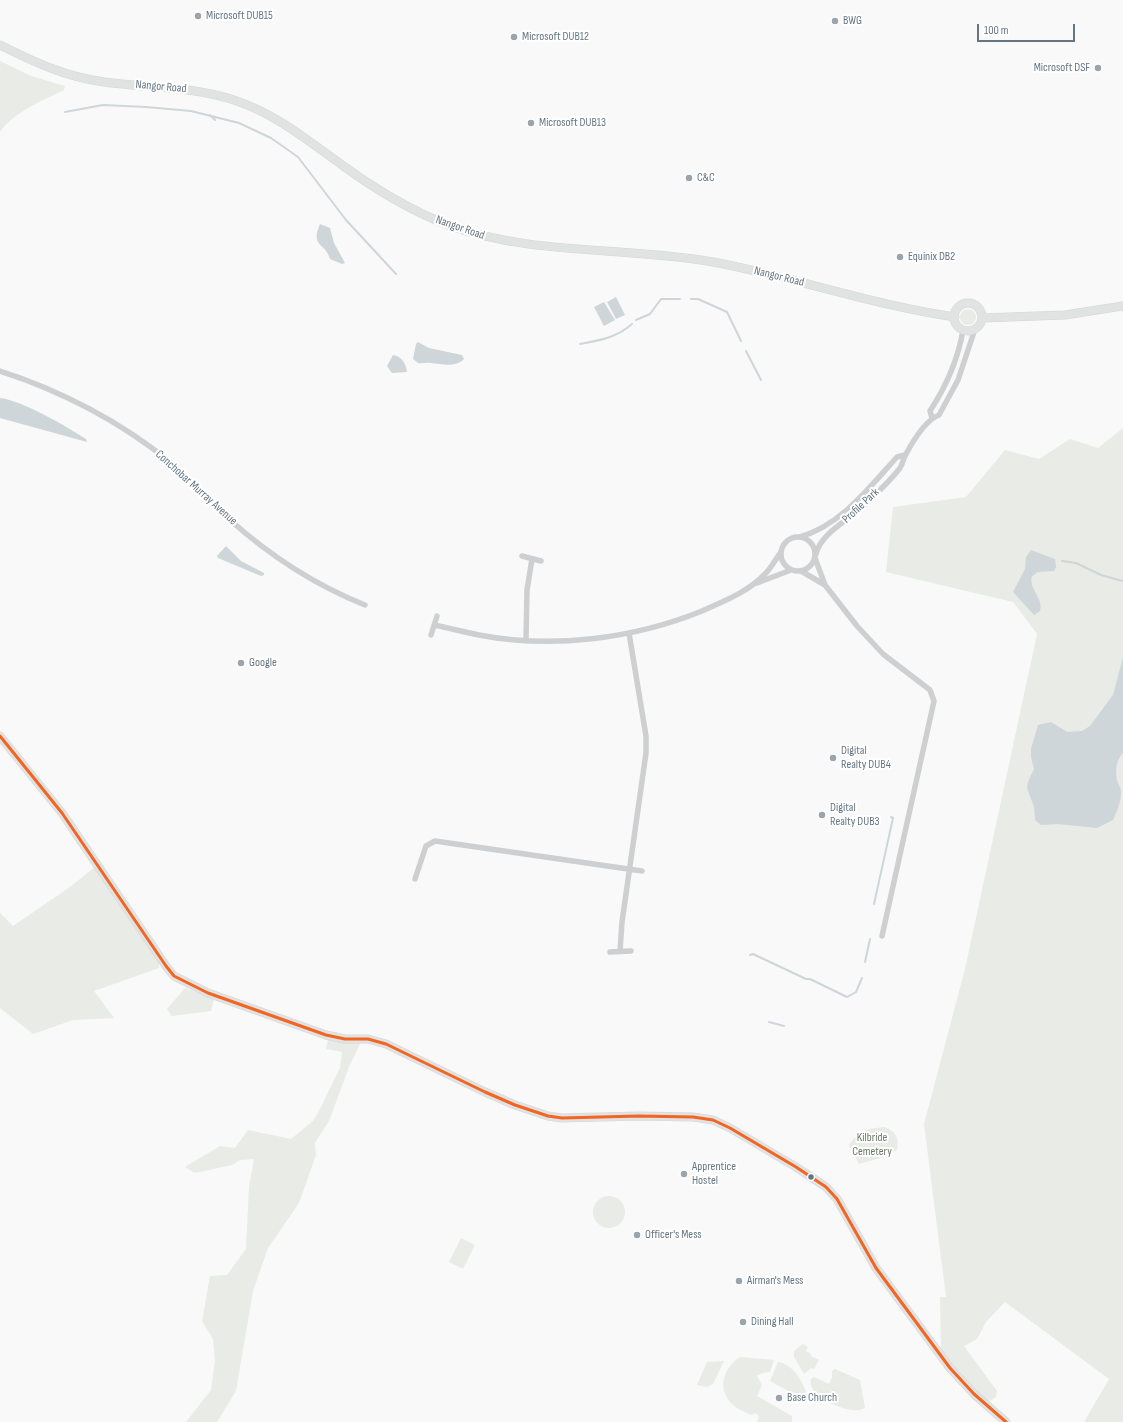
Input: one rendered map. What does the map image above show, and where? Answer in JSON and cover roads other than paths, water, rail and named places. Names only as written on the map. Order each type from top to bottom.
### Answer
[{"type":"street","name":"Nangor Road","points":[[0,45],[40,66],[74,76],[105,82],[199,91],[224,97],[253,107],[285,123],[345,167],[402,205],[431,218],[471,232],[531,245],[633,252],[713,262],[780,277],[864,299],[955,317]]},
{"type":"street","points":[[969,303],[980,310],[982,318],[980,324],[975,329],[963,330],[957,324],[955,317],[960,306],[969,303]]},
{"type":"street","points":[[982,318],[1005,319],[1065,315],[1123,306]]},
{"type":"street","name":"Profile Park","points":[[815,556],[817,547],[822,540],[861,508],[901,467],[905,454],[932,418],[939,415],[958,380],[975,329]]},
{"type":"street","name":"Profile Park","points":[[932,418],[930,411],[952,372],[959,353],[963,330]]},
{"type":"street","name":"Conchobar Murray Avenue","points":[[0,371],[42,386],[68,398],[133,435],[170,462],[229,518],[271,553],[315,581],[365,605]]},
{"type":"street","name":"Profile Park","points":[[800,537],[813,533],[827,526],[857,502],[897,457],[905,454]]},
{"type":"street","points":[[753,585],[771,568],[786,541],[800,537],[809,541],[815,549],[815,556],[825,585],[857,626],[883,654],[930,690],[934,701],[882,936]]},
{"type":"street","points":[[781,552],[783,562],[791,570]]},
{"type":"street","points":[[522,556],[541,561]]},
{"type":"street","points":[[801,571],[810,566],[815,556]]},
{"type":"street","points":[[526,640],[527,590],[532,559]]},
{"type":"street","points":[[434,625],[480,635],[526,640],[595,638],[680,620],[723,602],[753,585],[791,570],[801,571],[825,585]]},
{"type":"street","points":[[432,635],[437,616]]},
{"type":"street","points":[[620,951],[622,922],[643,778],[646,736],[629,632]]},
{"type":"street","points":[[0,736],[62,813],[174,976],[208,993],[320,1033],[345,1039],[368,1039],[386,1044],[491,1094],[548,1116],[562,1118],[639,1116],[693,1117],[713,1120],[730,1128],[796,1166],[826,1187],[837,1199],[876,1268],[950,1368],[974,1394],[1006,1422]]},
{"type":"street","points":[[415,879],[426,846],[435,841],[642,871]]},
{"type":"street","points":[[610,952],[631,951]]},
{"type":"waterway","points":[[65,112],[103,105],[191,111],[239,123],[271,138],[298,157],[346,220],[396,274]]},
{"type":"waterway","points":[[210,115],[215,120]]},
{"type":"waterway","points":[[636,320],[650,314],[661,299],[680,299]]},
{"type":"waterway","points":[[691,299],[698,299],[727,312],[741,341]]},
{"type":"waterway","points":[[580,344],[601,340],[626,329],[632,324]]},
{"type":"waterway","points":[[746,351],[761,380]]},
{"type":"waterway","points":[[1062,561],[1076,563],[1101,575],[1123,581]]},
{"type":"waterway","points":[[874,904],[893,818],[891,817]]},
{"type":"waterway","points":[[865,962],[870,939]]},
{"type":"waterway","points":[[750,955],[753,954],[847,997],[856,992],[862,978]]},
{"type":"waterway","points":[[769,1022],[784,1026]]},
{"type":"place","name":"Microsoft DUB15","points":[[198,16]]},
{"type":"place","name":"BWG","points":[[835,21]]},
{"type":"place","name":"Microsoft DUB12","points":[[514,37]]},
{"type":"place","name":"Microsoft DSF","points":[[1098,68]]},
{"type":"place","name":"Microsoft DUB13","points":[[531,123]]},
{"type":"place","name":"C&C","points":[[689,178]]},
{"type":"place","name":"Equinix DB2","points":[[900,257]]},
{"type":"place","name":"Google","points":[[241,663]]},
{"type":"place","name":"Digital Realty DUB4","points":[[833,758]]},
{"type":"place","name":"Digital Realty DUB3","points":[[822,815]]},
{"type":"place","name":"Apprentice Hostel","points":[[684,1174]]},
{"type":"place","name":"Officer's Mess","points":[[637,1235]]},
{"type":"place","name":"Airman's Mess","points":[[739,1281]]},
{"type":"place","name":"Dining Hall","points":[[743,1322]]},
{"type":"place","name":"Base Church","points":[[779,1398]]},
{"type":"park label","name":"Kilbride Cemetery","points":[[872,1145]]}]
